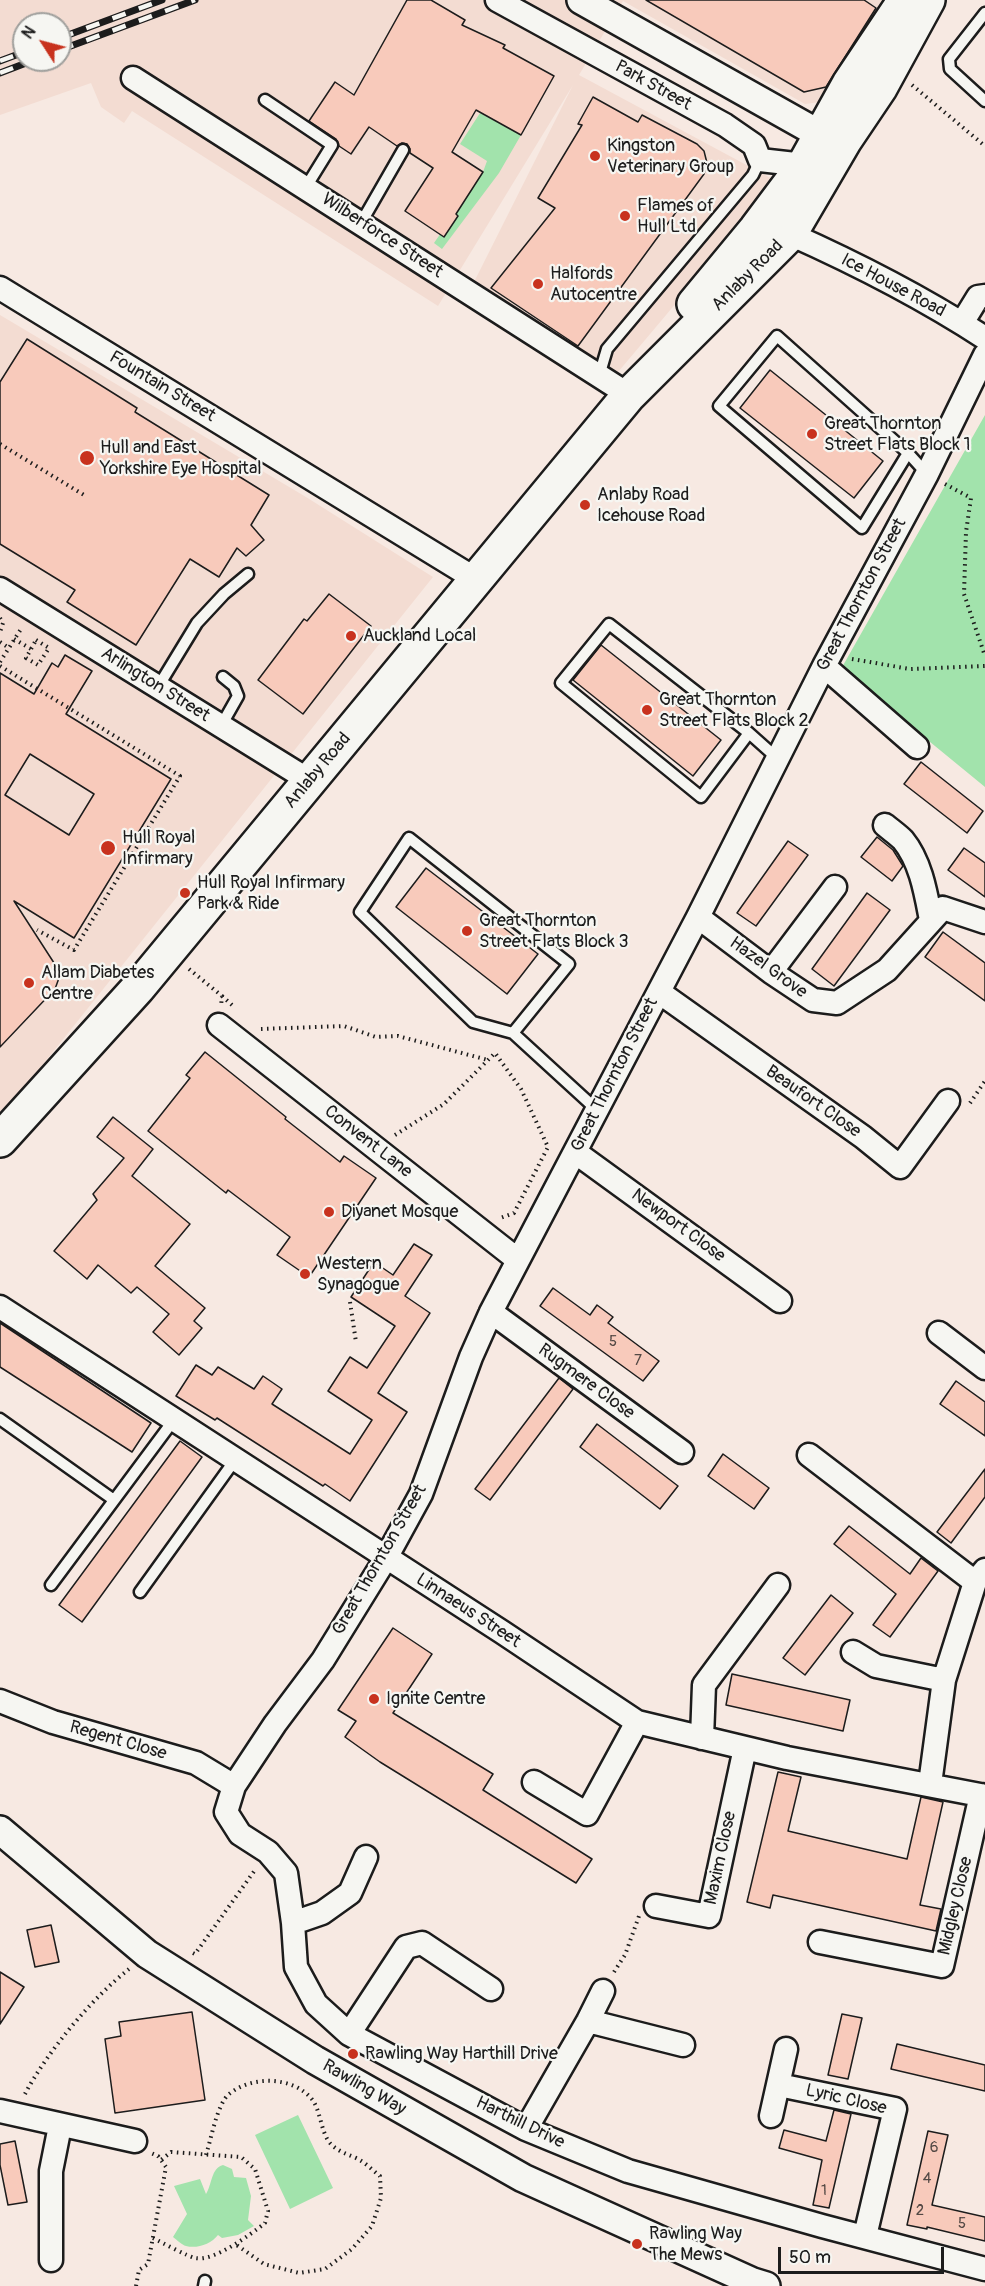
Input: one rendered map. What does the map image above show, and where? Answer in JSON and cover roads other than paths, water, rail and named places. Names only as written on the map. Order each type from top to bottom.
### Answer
[{"type":"main road","name":"Anlaby Road","points":[[0,1140],[168,951],[629,395],[790,234],[833,137],[849,84],[905,0]]},
{"type":"main road","name":"Anlaby Road","points":[[629,395],[644,364],[756,229],[804,165],[833,137],[891,68],[928,0]]},
{"type":"street","name":"Park Street","points":[[497,0],[725,125],[754,145],[760,160]]},
{"type":"street","points":[[581,0],[793,118],[833,137]]},
{"type":"street","name":"Wilberforce Street","points":[[134,78],[629,395]]},
{"type":"street","points":[[760,160],[804,165]]},
{"type":"street","name":"Ice House Road","points":[[790,234],[827,250],[962,323],[978,297],[985,296]]},
{"type":"street","name":"Fountain Street","points":[[2,292],[477,580]]},
{"type":"street","points":[[962,323],[985,338]]},
{"type":"street","name":"Great Thornton Street","points":[[234,1785],[275,1724],[323,1660],[386,1558],[421,1494],[471,1357],[490,1312],[698,917],[827,660],[927,474],[985,355]]},
{"type":"street","name":"Arlington Street","points":[[0,589],[310,781]]},
{"type":"street","points":[[827,660],[917,747]]},
{"type":"street","points":[[885,825],[902,839],[913,855],[927,896],[931,920]]},
{"type":"street","points":[[771,972],[835,887]]},
{"type":"street","points":[[931,920],[943,908],[985,922]]},
{"type":"street","name":"Hazel Grove","points":[[698,917],[771,972],[813,1000],[837,1003],[887,970],[931,920]]},
{"type":"street","name":"Beaufort Close","points":[[659,992],[863,1137],[900,1167],[948,1101]]},
{"type":"street","name":"Convent Lane","points":[[219,1025],[518,1260]]},
{"type":"street","name":"Newport Close","points":[[575,1152],[780,1301]]},
{"type":"street","name":"Linnaeus Street","points":[[0,1307],[637,1722],[745,1748],[983,1795]]},
{"type":"street","name":"Rugmere Close","points":[[490,1312],[682,1452]]},
{"type":"street","points":[[939,1333],[985,1368]]},
{"type":"street","points":[[809,1455],[980,1576],[944,1680],[930,1784]]},
{"type":"street","points":[[702,1738],[704,1684],[778,1586]]},
{"type":"street","points":[[853,1652],[876,1666],[944,1680]]},
{"type":"street","name":"Regent Close","points":[[0,1701],[53,1722],[196,1764],[234,1785]]},
{"type":"street","points":[[534,1782],[587,1814],[637,1722]]},
{"type":"street","name":"Maxim Close","points":[[656,1906],[709,1916],[745,1748]]},
{"type":"street","name":"Harthill Drive","points":[[234,1785],[226,1812],[240,1834],[268,1852],[286,1873],[296,1967],[316,2004],[350,2034],[526,2129],[628,2171],[985,2269]]},
{"type":"street","name":"Midgley Close","points":[[820,1942],[942,1966],[983,1795]]},
{"type":"street","name":"Rawling Way","points":[[0,1830],[147,1954],[315,2060],[523,2178],[691,2255],[766,2286]]},
{"type":"street","points":[[293,1923],[322,1914],[351,1893],[366,1857]]},
{"type":"street","points":[[350,2034],[406,1947],[422,1943],[491,1989]]},
{"type":"street","points":[[526,2129],[603,1991]]},
{"type":"street","points":[[588,2021],[683,2045]]},
{"type":"street","points":[[771,2116],[786,2049]]},
{"type":"street","name":"Lyric Close","points":[[779,2085],[894,2109],[865,2236]]},
{"type":"street","points":[[0,2111],[135,2141]]},
{"type":"street","points":[[51,2260],[51,2171],[60,2126]]},
{"type":"lane","points":[[985,12],[949,59],[948,64],[950,69],[985,101]]},
{"type":"lane","points":[[265,100],[332,145],[306,187]]},
{"type":"lane","points":[[361,222],[404,150]]},
{"type":"lane","points":[[599,376],[608,349],[753,175],[760,160]]},
{"type":"lane","points":[[908,453],[862,528],[719,406],[777,336],[908,453],[927,474]]},
{"type":"lane","points":[[158,687],[197,623],[224,594],[248,574]]},
{"type":"lane","points":[[749,733],[701,797],[561,683],[609,624],[749,733],[777,758]]},
{"type":"lane","points":[[221,726],[238,696],[234,686],[223,677]]},
{"type":"lane","points":[[513,1033],[569,964],[410,838],[360,912],[473,1022],[513,1033],[596,1108]]},
{"type":"lane","points":[[0,1419],[114,1500]]},
{"type":"lane","points":[[51,1585],[173,1421]]},
{"type":"lane","points":[[140,1592],[234,1460]]},
{"type":"railway","points":[[72,34],[162,0]]},
{"type":"railway","points":[[72,46],[195,0]]},
{"type":"railway","points":[[0,61],[12,56]]},
{"type":"railway","points":[[0,73],[12,68]]},
{"type":"place","name":"Kingston Veterinary Group","points":[[595,156]]},
{"type":"place","name":"Flames of Hull Ltd","points":[[625,216]]},
{"type":"place","name":"Halfords Autocentre","points":[[538,284]]},
{"type":"place","name":"Great Thornton Street Flats Block 1","points":[[812,434]]},
{"type":"place","name":"Hull and East Yorkshire Eye Hospital","points":[[87,458]]},
{"type":"place","name":"Anlaby Road Icehouse Road","points":[[585,505]]},
{"type":"place","name":"Auckland Local","points":[[351,636]]},
{"type":"place","name":"Great Thornton Street Flats Block 2","points":[[647,710]]},
{"type":"place","name":"Hull Royal Infirmary","points":[[108,848]]},
{"type":"place","name":"Hull Royal Infirmary Park & Ride","points":[[185,893]]},
{"type":"place","name":"Great Thornton Street Flats Block 3","points":[[467,931]]},
{"type":"place","name":"Allam Diabetes Centre","points":[[29,983]]},
{"type":"place","name":"Diyanet Mosque","points":[[329,1212]]},
{"type":"place","name":"Western Synagogue","points":[[305,1274]]},
{"type":"place","name":"Ignite Centre","points":[[374,1699]]},
{"type":"place","name":"Rawling Way Harthill Drive","points":[[353,2054]]},
{"type":"place","name":"Rawling Way The Mews","points":[[637,2244]]}]
